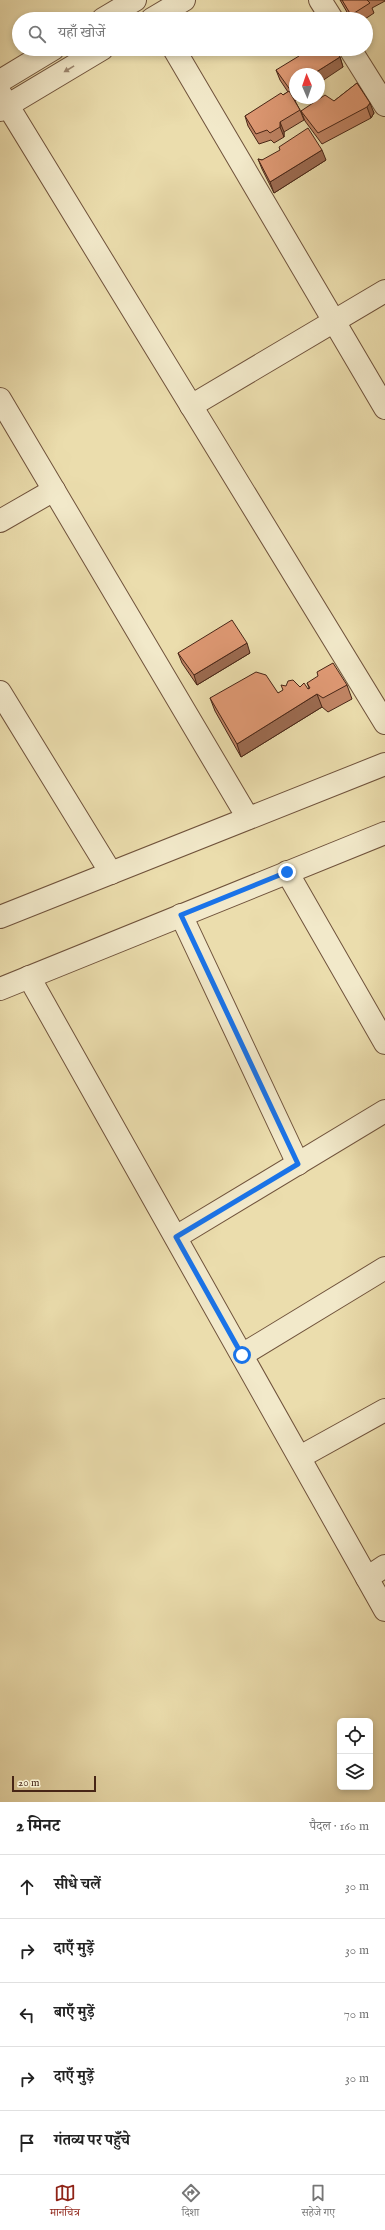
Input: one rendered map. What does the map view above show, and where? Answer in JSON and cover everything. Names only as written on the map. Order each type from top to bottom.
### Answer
[{"type":"street","points":[[115,12],[135,0]]},
{"type":"street","points":[[157,12],[184,0]]},
{"type":"street","points":[[320,0],[328,12]]},
{"type":"street","points":[[0,81],[41,56]]},
{"type":"street","points":[[89,56],[3,103],[385,723]]},
{"type":"street","points":[[178,56],[385,408]]},
{"type":"street","points":[[354,56],[385,105]]},
{"type":"street","points":[[191,406],[385,291]]},
{"type":"street","points":[[0,399],[248,818]]},
{"type":"street","points":[[0,521],[54,490]]},
{"type":"street","points":[[0,692],[111,873]]},
{"type":"street","points":[[0,917],[385,764]]},
{"type":"street","points":[[0,989],[385,833]]},
{"type":"street","points":[[287,872],[385,1043]]},
{"type":"street","points":[[181,915],[298,1164]]},
{"type":"street","points":[[30,977],[385,1610]]},
{"type":"street","points":[[176,1237],[385,1111]]},
{"type":"street","points":[[242,1355],[385,1268]]},
{"type":"street","points":[[300,1457],[385,1410]]},
{"type":"street","points":[[367,1578],[385,1566]]},
{"type":"building","points":[[342,0],[367,0],[370,3],[356,12],[349,12]]},
{"type":"building","points":[[299,56],[340,57],[323,68],[289,68],[289,88],[276,70]]},
{"type":"building","points":[[357,83],[370,103],[367,107],[318,133],[301,111],[312,104],[325,104],[325,95],[334,101]]},
{"type":"building","points":[[289,91],[289,104],[297,104],[300,110],[280,122],[280,127],[270,133],[267,130],[256,134],[245,116],[281,93],[283,95]]},
{"type":"building","points":[[308,128],[322,150],[270,182],[258,159],[262,160],[280,150],[279,147]]},
{"type":"building","points":[[232,620],[247,643],[194,675],[178,653]]},
{"type":"building","points":[[333,663],[347,685],[323,698],[317,694],[237,744],[210,698],[256,672],[266,675],[278,693],[283,690],[281,685],[286,686],[288,681],[293,680],[300,687],[304,683],[308,689],[310,688],[307,683],[318,676],[317,672]]},
{"type":"route","points":[[242,1355],[176,1237],[298,1164],[181,915],[287,872]]}]
